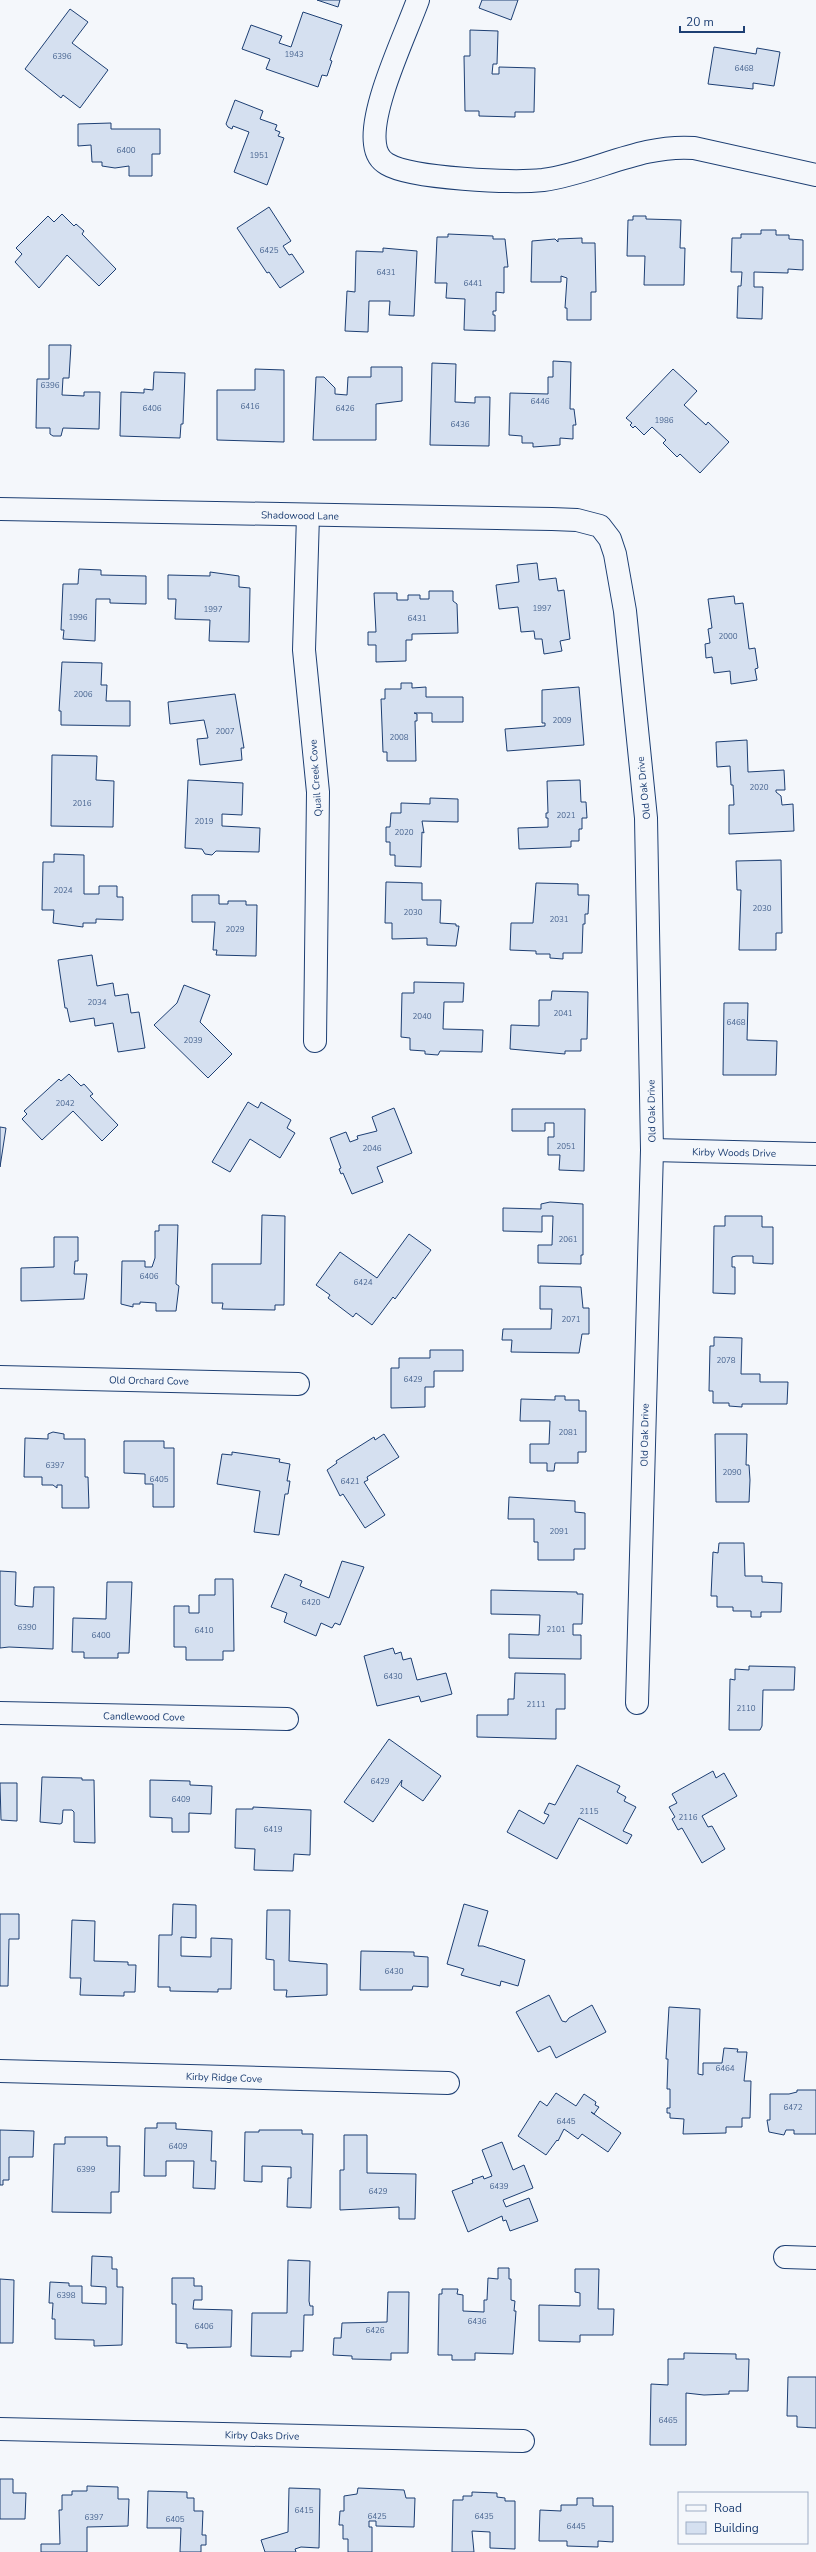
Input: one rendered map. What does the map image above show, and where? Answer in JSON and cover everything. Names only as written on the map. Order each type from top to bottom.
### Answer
[{"type":"street","points":[[418,0],[378,112],[374,143],[379,156],[389,165],[422,174],[500,180],[542,180],[579,173],[641,152],[677,146],[694,148],[816,175]]},
{"type":"street","name":"Shadowood Lane","points":[[0,509],[308,515],[439,515],[577,520],[600,526]]},
{"type":"street","name":"Quail Creek Cove","points":[[308,515],[304,650],[318,799],[315,1041]]},
{"type":"street","name":"Old Oak Drive","points":[[600,526],[610,538],[615,554],[625,610],[646,818],[652,1150],[637,1703]]},
{"type":"street","name":"Kirby Woods Drive","points":[[652,1150],[816,1154]]},
{"type":"street","name":"Old Orchard Cove","points":[[0,1377],[298,1384]]},
{"type":"street","name":"Candlewood Cove","points":[[0,1713],[287,1719]]},
{"type":"street","name":"Kirby Ridge Cove","points":[[0,2071],[448,2083]]},
{"type":"street","points":[[784,2257],[816,2258]]},
{"type":"street","name":"Kirby Oaks Drive","points":[[0,2430],[523,2441]]},
{"type":"building","points":[[317,0],[340,0],[338,7]]},
{"type":"building","points":[[482,0],[518,0],[511,20],[479,8]]},
{"type":"building","points":[[70,9],[88,22],[72,43],[108,70],[80,108],[63,95],[61,98],[25,69]]},
{"type":"building","points":[[303,12],[342,25],[330,60],[332,61],[327,76],[322,75],[318,87],[266,69],[270,59],[242,49],[251,25],[282,36],[279,43],[291,47]]},
{"type":"building","points":[[470,30],[498,31],[497,64],[493,64],[492,74],[499,74],[499,67],[535,68],[534,112],[515,112],[515,117],[479,116],[479,111],[465,111],[464,56],[470,56]]},
{"type":"building","points":[[714,47],[756,54],[757,48],[780,52],[774,86],[753,83],[753,89],[708,84]]},
{"type":"building","points":[[235,100],[263,111],[260,119],[277,125],[275,130],[280,132],[278,136],[284,138],[267,185],[234,172],[249,132],[233,126],[232,129],[226,124]]},
{"type":"building","points":[[111,123],[111,129],[160,129],[160,154],[152,154],[152,176],[129,176],[129,166],[115,168],[102,166],[102,162],[92,162],[91,145],[78,146],[78,124]]},
{"type":"building","points":[[269,207],[291,241],[283,246],[289,255],[292,254],[304,272],[280,288],[269,272],[267,273],[237,228]]},
{"type":"building","points":[[62,214],[74,226],[76,224],[84,231],[82,234],[116,269],[99,286],[67,255],[39,288],[15,262],[22,254],[16,248],[48,216],[54,222]]},
{"type":"building","points":[[633,216],[646,216],[646,219],[681,220],[680,248],[685,248],[684,285],[644,285],[645,256],[627,256],[628,220],[633,220]]},
{"type":"building","points":[[761,230],[776,230],[776,235],[789,235],[789,239],[803,240],[803,270],[788,269],[788,273],[754,272],[754,287],[763,287],[762,319],[737,318],[738,286],[741,286],[742,272],[731,272],[732,238],[741,238],[741,234],[761,234]]},
{"type":"building","points":[[448,234],[493,236],[493,239],[505,239],[508,267],[504,267],[504,293],[496,292],[496,311],[493,311],[493,315],[495,315],[495,331],[464,330],[465,299],[446,298],[447,283],[435,283],[437,237],[448,237]]},
{"type":"building","points":[[582,238],[582,243],[595,243],[596,292],[591,292],[591,320],[567,320],[567,308],[565,308],[567,278],[561,276],[561,282],[531,282],[532,241],[555,239],[558,242],[558,239]]},
{"type":"building","points":[[383,248],[417,251],[414,316],[389,315],[390,301],[369,301],[368,332],[345,331],[347,291],[355,292],[356,251],[383,252]]},
{"type":"building","points":[[49,345],[71,345],[69,378],[63,378],[62,395],[84,396],[84,392],[100,392],[99,429],[63,428],[61,436],[53,436],[50,434],[50,428],[36,428],[37,379],[49,379]]},
{"type":"building","points":[[553,361],[571,362],[570,409],[574,409],[576,425],[573,425],[573,439],[560,438],[560,445],[533,447],[533,443],[522,443],[522,436],[509,435],[510,393],[548,394],[548,377],[553,377]]},
{"type":"building","points":[[432,363],[456,364],[455,402],[475,403],[475,397],[490,397],[489,446],[430,445]]},
{"type":"building","points":[[371,367],[402,367],[402,401],[376,404],[376,440],[313,440],[316,377],[324,377],[335,388],[335,394],[347,395],[348,377],[371,377]]},
{"type":"building","points":[[255,369],[284,370],[284,442],[217,440],[217,390],[255,390]]},
{"type":"building","points":[[673,369],[697,391],[684,405],[706,425],[708,422],[729,442],[700,473],[680,454],[677,457],[663,443],[666,440],[652,427],[644,435],[635,426],[633,428],[630,425],[632,423],[626,418]]},
{"type":"building","points":[[154,372],[185,373],[183,424],[181,424],[180,438],[120,436],[121,392],[144,393],[144,389],[153,390]]},
{"type":"building","points":[[537,563],[539,580],[556,578],[558,591],[564,590],[570,639],[560,641],[562,651],[544,654],[542,639],[535,639],[534,631],[521,632],[518,607],[499,609],[496,585],[519,582],[517,565]]},
{"type":"building","points":[[79,569],[101,570],[101,575],[146,576],[146,604],[110,603],[110,599],[96,599],[95,641],[63,639],[64,630],[61,630],[63,584],[78,584]]},
{"type":"building","points":[[210,572],[239,576],[239,587],[250,588],[249,642],[209,641],[210,620],[175,619],[176,599],[168,599],[168,575],[210,576]]},
{"type":"building","points":[[429,591],[453,591],[453,601],[457,604],[458,633],[412,634],[412,640],[406,640],[406,661],[376,662],[376,645],[368,645],[368,632],[376,632],[374,593],[397,593],[397,600],[408,600],[408,595],[420,595],[420,599],[429,599]]},
{"type":"building","points":[[734,596],[735,604],[743,603],[749,649],[755,648],[758,668],[755,669],[757,680],[731,684],[730,671],[714,673],[712,657],[706,658],[705,644],[710,643],[708,629],[712,628],[708,599]]},
{"type":"building","points":[[62,662],[102,663],[101,685],[107,685],[106,701],[130,701],[130,726],[61,725],[61,711],[59,711]]},
{"type":"building","points":[[401,683],[412,683],[412,688],[426,687],[426,697],[463,697],[463,722],[432,722],[432,713],[414,713],[417,714],[417,721],[415,721],[416,761],[387,761],[387,752],[383,752],[381,699],[385,699],[385,689],[401,689]]},
{"type":"building","points":[[579,687],[584,745],[507,751],[505,729],[545,726],[545,723],[542,723],[542,690]]},
{"type":"building","points":[[235,694],[244,748],[241,748],[242,760],[200,765],[197,739],[208,738],[204,720],[170,724],[168,702]]},
{"type":"building","points":[[747,740],[748,772],[784,770],[785,790],[776,790],[776,792],[781,796],[782,805],[793,804],[794,831],[729,834],[729,805],[734,805],[733,785],[731,785],[730,766],[717,767],[716,742]]},
{"type":"building","points":[[52,755],[97,756],[96,780],[114,781],[113,827],[51,826]]},
{"type":"building","points":[[188,780],[243,783],[242,815],[222,814],[222,826],[260,828],[259,852],[216,851],[212,855],[205,854],[202,849],[185,848]]},
{"type":"building","points":[[580,780],[581,802],[586,802],[587,818],[582,818],[582,829],[579,829],[579,841],[571,841],[571,847],[519,849],[518,828],[548,827],[548,818],[546,818],[546,813],[548,813],[547,781]]},
{"type":"building","points":[[430,798],[458,799],[458,822],[422,821],[424,833],[422,832],[421,867],[395,866],[395,855],[390,855],[390,842],[386,842],[386,827],[390,827],[391,813],[401,813],[401,803],[430,804]]},
{"type":"building","points":[[54,854],[84,855],[84,894],[99,894],[99,886],[117,886],[117,897],[123,897],[123,920],[96,919],[96,923],[83,923],[83,927],[53,923],[54,910],[42,910],[43,862],[54,862]]},
{"type":"building","points":[[781,860],[782,933],[776,933],[776,950],[739,950],[741,890],[737,890],[736,861]]},
{"type":"building","points":[[386,882],[422,883],[422,900],[441,900],[440,923],[456,924],[456,926],[459,926],[456,946],[427,945],[427,938],[392,939],[392,923],[385,923]]},
{"type":"building","points":[[536,883],[578,884],[578,895],[589,895],[588,914],[585,914],[585,924],[583,924],[582,953],[563,953],[563,959],[550,958],[550,954],[536,954],[536,951],[510,950],[511,923],[533,923]]},
{"type":"building","points":[[192,895],[219,895],[219,904],[228,904],[228,901],[246,901],[246,905],[257,905],[256,956],[216,955],[217,950],[213,950],[215,922],[192,922]]},
{"type":"building","points":[[92,955],[97,986],[113,983],[115,996],[128,994],[131,1013],[139,1012],[145,1048],[118,1052],[113,1023],[95,1026],[94,1018],[70,1022],[67,1008],[65,1008],[58,960]]},
{"type":"building","points":[[414,982],[464,983],[463,1002],[444,1002],[443,1029],[483,1030],[482,1052],[440,1051],[438,1055],[425,1054],[425,1051],[410,1050],[410,1038],[401,1037],[402,993],[414,993]]},
{"type":"building","points":[[184,985],[210,995],[200,1022],[232,1054],[208,1078],[154,1025],[177,1003]]},
{"type":"building","points":[[552,991],[588,992],[587,1039],[581,1039],[581,1051],[565,1051],[565,1054],[510,1049],[511,1025],[539,1026],[539,1000],[551,1000]]},
{"type":"building","points":[[724,1003],[748,1003],[747,1040],[777,1041],[776,1075],[723,1075]]},
{"type":"building","points":[[69,1074],[81,1086],[84,1084],[93,1094],[90,1096],[118,1125],[102,1141],[73,1111],[42,1140],[22,1119],[27,1114],[24,1111],[59,1079],[61,1081]]},
{"type":"building","points":[[248,1102],[258,1108],[261,1102],[291,1120],[287,1128],[295,1133],[280,1158],[250,1139],[230,1172],[212,1162]]},
{"type":"building","points":[[394,1108],[412,1153],[377,1167],[383,1182],[352,1194],[343,1173],[341,1174],[339,1169],[341,1168],[330,1138],[346,1132],[350,1142],[358,1139],[357,1136],[377,1131],[372,1117]]},
{"type":"building","points":[[512,1109],[585,1109],[584,1171],[559,1170],[560,1155],[548,1155],[548,1137],[554,1137],[554,1123],[545,1123],[545,1131],[512,1131]]},
{"type":"building","points":[[0,1127],[6,1128],[0,1167]]},
{"type":"building","points":[[550,1202],[583,1204],[583,1255],[581,1255],[581,1264],[538,1263],[538,1245],[552,1245],[553,1216],[542,1216],[542,1232],[503,1231],[503,1208],[541,1209],[541,1204]]},
{"type":"building","points":[[262,1215],[285,1216],[284,1305],[275,1305],[275,1310],[222,1309],[223,1303],[212,1303],[212,1264],[261,1264]]},
{"type":"building","points":[[725,1216],[762,1216],[762,1227],[773,1227],[773,1264],[753,1263],[753,1256],[732,1257],[732,1267],[735,1267],[735,1294],[713,1293],[714,1226],[725,1226]]},
{"type":"building","points":[[159,1225],[178,1225],[176,1284],[179,1286],[176,1311],[156,1311],[156,1303],[140,1302],[140,1304],[133,1304],[133,1307],[121,1304],[122,1261],[145,1261],[145,1267],[152,1267],[155,1258],[155,1231],[159,1231]]},
{"type":"building","points":[[409,1234],[431,1250],[395,1299],[393,1297],[372,1325],[356,1313],[353,1317],[328,1298],[330,1295],[316,1285],[340,1252],[377,1278]]},
{"type":"building","points":[[54,1237],[78,1237],[78,1261],[75,1261],[74,1274],[87,1274],[84,1299],[21,1301],[21,1268],[54,1267]]},
{"type":"building","points":[[540,1286],[581,1287],[583,1308],[589,1308],[589,1334],[582,1334],[579,1353],[511,1352],[512,1340],[502,1340],[503,1329],[551,1329],[552,1309],[540,1309]]},
{"type":"building","points":[[714,1337],[742,1338],[741,1374],[760,1374],[760,1382],[788,1382],[787,1404],[742,1404],[742,1407],[729,1406],[729,1403],[713,1403],[713,1391],[709,1391],[710,1346],[714,1346]]},
{"type":"building","points":[[430,1350],[463,1350],[463,1371],[434,1371],[434,1387],[425,1387],[425,1407],[391,1408],[391,1368],[399,1368],[399,1358],[430,1358]]},
{"type":"building","points":[[555,1396],[565,1396],[565,1400],[579,1400],[579,1411],[586,1411],[586,1452],[578,1452],[578,1463],[555,1463],[554,1471],[547,1471],[547,1463],[530,1463],[530,1444],[549,1444],[550,1421],[520,1421],[521,1399],[555,1400]]},
{"type":"building","points":[[53,1432],[64,1434],[64,1439],[85,1439],[85,1477],[88,1477],[89,1508],[62,1508],[62,1485],[57,1485],[57,1488],[53,1485],[42,1485],[42,1477],[24,1477],[25,1438],[48,1439],[48,1434]]},
{"type":"building","points":[[384,1434],[399,1457],[367,1477],[368,1480],[364,1482],[385,1515],[365,1528],[343,1494],[340,1496],[327,1470],[337,1463],[336,1461],[374,1437],[375,1440]]},
{"type":"building","points":[[715,1434],[747,1434],[746,1465],[749,1465],[749,1502],[716,1502]]},
{"type":"building","points":[[124,1441],[164,1441],[164,1448],[174,1448],[174,1507],[153,1507],[153,1484],[145,1484],[145,1474],[124,1473]]},
{"type":"building","points":[[232,1452],[280,1459],[279,1462],[290,1464],[287,1481],[290,1481],[288,1494],[285,1494],[279,1535],[254,1532],[260,1491],[217,1484],[222,1454],[232,1455]]},
{"type":"building","points":[[509,1497],[575,1501],[575,1512],[585,1513],[585,1549],[574,1549],[574,1560],[538,1560],[538,1542],[534,1542],[534,1519],[508,1519]]},
{"type":"building","points":[[719,1543],[744,1543],[745,1576],[762,1576],[762,1582],[782,1583],[781,1612],[761,1612],[761,1617],[751,1617],[751,1611],[733,1611],[733,1607],[717,1607],[717,1596],[711,1596],[713,1552],[718,1553]]},
{"type":"building","points":[[342,1561],[364,1567],[340,1625],[335,1623],[332,1628],[321,1623],[316,1636],[284,1622],[287,1613],[271,1607],[285,1574],[302,1581],[300,1586],[329,1598]]},
{"type":"building","points":[[0,1571],[16,1572],[15,1605],[18,1606],[33,1607],[34,1587],[54,1587],[53,1649],[0,1648]]},
{"type":"building","points":[[215,1579],[233,1579],[234,1651],[223,1651],[223,1660],[186,1660],[186,1647],[174,1647],[174,1606],[189,1606],[189,1613],[199,1613],[199,1595],[215,1595]]},
{"type":"building","points":[[107,1582],[132,1582],[129,1653],[118,1653],[118,1658],[84,1658],[84,1652],[72,1652],[73,1618],[106,1619]]},
{"type":"building","points":[[491,1590],[577,1592],[577,1594],[583,1594],[582,1624],[573,1624],[573,1635],[581,1635],[581,1659],[509,1658],[509,1634],[539,1635],[540,1615],[491,1614]]},
{"type":"building","points":[[393,1648],[395,1654],[401,1652],[403,1660],[411,1658],[417,1680],[446,1673],[452,1694],[421,1702],[419,1696],[377,1706],[364,1656]]},
{"type":"building","points":[[749,1666],[795,1667],[794,1690],[763,1690],[762,1726],[760,1730],[729,1730],[730,1679],[735,1680],[735,1669],[749,1670]]},
{"type":"building","points":[[515,1673],[565,1674],[565,1709],[556,1709],[556,1739],[477,1737],[477,1715],[508,1715],[508,1699],[514,1699]]},
{"type":"building","points":[[389,1739],[441,1776],[423,1801],[401,1786],[402,1780],[373,1822],[344,1802]]},
{"type":"building","points":[[577,1765],[620,1786],[617,1792],[626,1797],[624,1801],[636,1807],[623,1831],[632,1835],[627,1844],[579,1818],[557,1859],[507,1832],[519,1810],[544,1824],[549,1815],[544,1813],[549,1803],[555,1805]]},
{"type":"building","points":[[713,1771],[716,1778],[724,1773],[737,1796],[702,1816],[708,1827],[712,1826],[725,1849],[702,1863],[682,1828],[678,1830],[672,1819],[675,1817],[669,1807],[677,1803],[672,1794]]},
{"type":"building","points":[[42,1777],[82,1778],[82,1780],[94,1780],[95,1843],[74,1842],[74,1812],[72,1810],[63,1810],[62,1823],[60,1824],[40,1822]]},
{"type":"building","points":[[150,1780],[190,1781],[190,1785],[212,1786],[211,1814],[189,1813],[189,1832],[172,1832],[172,1818],[150,1817]]},
{"type":"building","points":[[0,1783],[17,1783],[17,1821],[1,1820]]},
{"type":"building","points":[[253,1807],[311,1810],[310,1855],[294,1854],[293,1871],[254,1870],[255,1849],[235,1848],[236,1809],[253,1809]]},
{"type":"building","points":[[173,1904],[196,1905],[196,1938],[181,1937],[181,1956],[211,1957],[211,1938],[232,1939],[231,1989],[218,1989],[218,1992],[170,1991],[170,1987],[158,1987],[159,1935],[172,1935]]},
{"type":"building","points":[[464,1904],[488,1911],[478,1946],[483,1946],[525,1960],[518,1986],[501,1981],[500,1986],[461,1975],[464,1969],[447,1964]]},
{"type":"building","points":[[267,1910],[290,1910],[289,1961],[327,1964],[327,1995],[286,1997],[287,1990],[274,1990],[274,1960],[266,1959]]},
{"type":"building","points":[[0,1914],[19,1914],[19,1939],[9,1939],[8,1986],[0,1986]]},
{"type":"building","points":[[72,1920],[95,1921],[94,1961],[128,1962],[128,1965],[136,1965],[135,1992],[124,1992],[124,1996],[80,1995],[81,1978],[70,1978]]},
{"type":"building","points":[[361,1951],[414,1952],[414,1956],[428,1957],[428,1987],[413,1986],[412,1990],[360,1990]]},
{"type":"building","points":[[549,1995],[562,2021],[566,2022],[569,2018],[592,2005],[606,2032],[556,2058],[550,2046],[538,2052],[516,2012]]},
{"type":"building","points":[[669,2007],[700,2009],[698,2074],[703,2075],[703,2063],[722,2063],[724,2048],[738,2049],[737,2052],[747,2052],[744,2081],[751,2081],[750,2118],[742,2118],[742,2127],[726,2127],[726,2133],[683,2134],[684,2119],[670,2118],[670,2113],[667,2113],[667,2108],[670,2108],[670,2089],[667,2089],[668,2059],[666,2059]]},
{"type":"building","points":[[797,2090],[816,2090],[816,2134],[794,2134],[794,2130],[786,2130],[784,2135],[769,2132],[767,2120],[770,2120],[770,2094],[789,2094],[797,2092]]},
{"type":"building","points":[[556,2093],[576,2106],[584,2094],[596,2102],[595,2105],[599,2107],[594,2114],[591,2112],[621,2133],[608,2152],[582,2134],[578,2139],[564,2129],[558,2141],[557,2140],[546,2155],[518,2136],[540,2101],[547,2106]]},
{"type":"building","points":[[157,2123],[176,2123],[176,2129],[212,2131],[211,2161],[216,2161],[215,2189],[193,2188],[194,2161],[166,2161],[166,2176],[144,2176],[145,2128],[157,2128]]},
{"type":"building","points":[[0,2130],[34,2131],[33,2157],[9,2157],[9,2180],[3,2180],[3,2185],[0,2185]]},
{"type":"building","points":[[259,2130],[302,2130],[302,2134],[313,2134],[311,2208],[287,2207],[288,2178],[291,2178],[291,2167],[262,2166],[262,2182],[244,2181],[245,2132],[259,2132]]},
{"type":"building","points":[[344,2135],[367,2135],[367,2173],[416,2174],[415,2219],[399,2219],[399,2207],[340,2210],[340,2170],[344,2170]]},
{"type":"building","points":[[65,2137],[107,2137],[107,2146],[120,2146],[119,2192],[111,2192],[111,2213],[52,2212],[54,2144],[65,2144]]},
{"type":"building","points":[[502,2142],[513,2170],[524,2165],[533,2188],[503,2200],[506,2207],[529,2198],[538,2221],[510,2231],[506,2220],[503,2221],[502,2216],[468,2232],[452,2191],[473,2183],[472,2180],[483,2176],[484,2179],[492,2176],[482,2150]]},
{"type":"building","points":[[92,2256],[112,2257],[112,2269],[117,2269],[117,2287],[123,2287],[122,2345],[94,2346],[94,2340],[55,2339],[55,2319],[52,2319],[53,2303],[49,2303],[50,2282],[69,2283],[69,2286],[82,2286],[82,2303],[106,2304],[106,2287],[91,2286]]},
{"type":"building","points":[[288,2260],[310,2261],[309,2301],[310,2306],[313,2306],[313,2315],[304,2315],[303,2351],[291,2351],[291,2357],[251,2356],[252,2313],[287,2313]]},
{"type":"building","points":[[498,2268],[509,2268],[509,2279],[511,2279],[511,2300],[515,2301],[514,2311],[516,2311],[513,2354],[475,2353],[475,2360],[452,2360],[452,2355],[438,2355],[439,2294],[442,2294],[442,2289],[458,2289],[457,2294],[463,2295],[463,2311],[484,2312],[484,2300],[487,2300],[488,2278],[498,2279]]},
{"type":"building","points":[[575,2269],[599,2269],[598,2309],[614,2309],[613,2335],[580,2335],[580,2342],[539,2341],[539,2305],[580,2306],[580,2293],[575,2292]]},
{"type":"building","points":[[172,2278],[194,2278],[194,2286],[202,2286],[202,2300],[194,2300],[193,2309],[232,2310],[231,2347],[187,2348],[187,2344],[176,2343],[176,2304],[172,2304]]},
{"type":"building","points":[[0,2279],[14,2280],[13,2343],[0,2343]]},
{"type":"building","points":[[388,2292],[409,2292],[408,2353],[391,2353],[391,2360],[352,2359],[352,2356],[333,2355],[334,2338],[341,2338],[342,2323],[387,2322]]},
{"type":"building","points":[[684,2353],[736,2354],[736,2359],[749,2359],[748,2391],[729,2391],[729,2394],[704,2395],[686,2393],[686,2445],[650,2445],[651,2384],[668,2385],[668,2359],[684,2359]]},
{"type":"building","points":[[788,2377],[816,2377],[816,2428],[797,2427],[797,2416],[787,2416]]},
{"type":"building","points":[[0,2479],[13,2479],[13,2493],[26,2493],[25,2519],[0,2519]]},
{"type":"building","points":[[87,2486],[118,2487],[118,2499],[129,2499],[128,2526],[87,2527],[87,2552],[41,2552],[41,2544],[60,2544],[59,2510],[62,2510],[62,2495],[72,2495],[72,2491],[87,2491]]},
{"type":"building","points":[[289,2488],[320,2489],[319,2548],[301,2547],[295,2549],[296,2552],[265,2552],[261,2540],[288,2532]]},
{"type":"building","points":[[358,2488],[404,2490],[406,2498],[415,2498],[414,2527],[376,2526],[376,2521],[369,2521],[369,2527],[372,2527],[372,2552],[348,2552],[348,2539],[343,2539],[343,2525],[339,2525],[340,2511],[344,2511],[344,2496],[357,2494]]},
{"type":"building","points":[[148,2491],[187,2492],[187,2498],[194,2498],[194,2511],[203,2511],[202,2535],[206,2535],[206,2545],[201,2545],[201,2552],[180,2552],[181,2528],[147,2528]]},
{"type":"building","points":[[472,2492],[497,2493],[497,2497],[505,2498],[505,2501],[515,2501],[515,2549],[490,2548],[490,2532],[472,2531],[474,2552],[452,2552],[453,2500],[463,2500],[463,2496],[472,2496]]},
{"type":"building","points":[[577,2498],[593,2498],[593,2506],[613,2506],[613,2542],[598,2541],[598,2547],[567,2546],[567,2541],[539,2541],[540,2510],[561,2511],[561,2505],[577,2505]]}]
